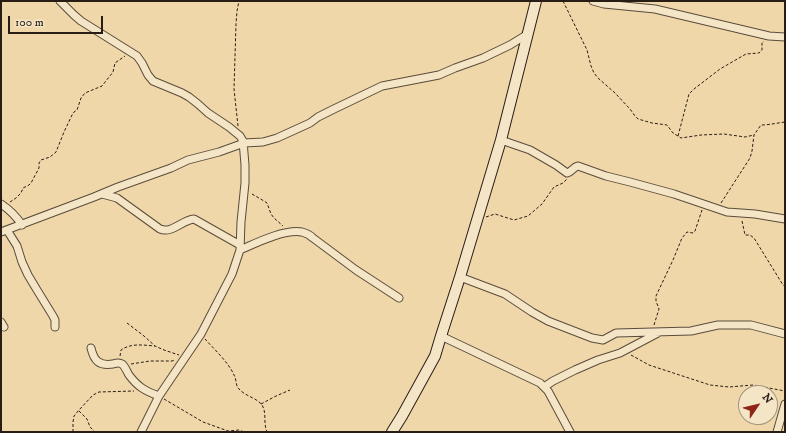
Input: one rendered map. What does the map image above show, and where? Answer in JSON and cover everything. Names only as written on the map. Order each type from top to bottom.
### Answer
[{"type":"main road","points":[[392,432],[435,356],[501,140],[536,1]]},
{"type":"street","points":[[60,1],[82,21],[136,56],[142,63],[152,81],[189,97],[242,140],[245,164],[245,183],[240,247],[232,274],[201,334],[159,396],[141,432]]},
{"type":"street","points":[[593,1],[604,4],[655,9],[769,36],[785,37]]},
{"type":"street","points":[[55,327],[53,316],[28,275],[17,246],[4,231],[171,168],[188,160],[219,152],[242,140],[264,142],[277,138],[310,123],[318,117],[382,86],[439,75],[483,58],[510,45],[528,34]]},
{"type":"street","points":[[501,140],[530,150],[556,165],[566,173],[569,173],[578,166],[606,176],[674,194],[717,210],[785,219]]},
{"type":"street","points":[[101,194],[118,198],[160,230],[169,230],[191,219],[194,219],[240,247],[289,233],[302,232],[399,298]]},
{"type":"street","points":[[2,204],[13,213],[22,225]]},
{"type":"street","points":[[460,277],[505,294],[548,321],[592,338],[603,340],[616,333],[691,331],[718,325],[751,325],[785,334]]},
{"type":"street","points":[[544,387],[553,380],[598,360],[624,352],[660,332]]},
{"type":"street","points":[[441,336],[535,379],[544,387],[550,396],[570,432]]},
{"type":"street","points":[[91,348],[93,355],[100,363],[104,365],[120,363],[140,388],[159,396]]},
{"type":"street","points":[[777,432],[785,404]]},
{"type":"path","points":[[239,1],[237,11],[234,89],[242,140]]},
{"type":"path","points":[[563,1],[587,50],[594,73],[615,93],[638,119],[667,125],[673,133],[681,138],[724,134],[746,137],[754,135]]},
{"type":"path","points":[[678,137],[689,94],[726,65],[746,54],[759,53],[762,50],[762,43],[769,36]]},
{"type":"path","points":[[2,204],[14,200],[21,193],[23,188],[32,182],[41,160],[50,157],[56,152],[72,115],[77,110],[81,98],[85,93],[102,86],[113,72],[115,64],[129,51]]},
{"type":"path","points":[[717,210],[750,158],[754,135],[761,125],[785,122]]},
{"type":"path","points":[[487,217],[495,214],[514,220],[528,216],[542,204],[554,187],[566,181],[571,171]]},
{"type":"path","points":[[244,189],[267,203],[271,214],[289,233]]},
{"type":"path","points":[[651,332],[659,309],[656,296],[682,238],[687,232],[693,233],[695,231],[702,210],[701,204]]},
{"type":"path","points":[[739,213],[746,235],[754,238],[770,265],[785,286]]},
{"type":"path","points":[[127,323],[155,346],[184,357]]},
{"type":"path","points":[[201,334],[235,376],[238,388],[261,404],[264,410],[267,432]]},
{"type":"path","points":[[155,346],[132,345],[126,347],[121,350],[120,363],[131,364],[150,361],[172,361],[184,357]]},
{"type":"path","points":[[624,352],[649,365],[710,385],[729,387],[753,386],[785,391]]},
{"type":"path","points":[[261,404],[290,390]]},
{"type":"path","points":[[73,432],[74,416],[93,395],[99,392],[147,392]]},
{"type":"path","points":[[159,396],[203,422],[228,430],[239,430],[244,432]]},
{"type":"path","points":[[79,410],[95,432]]}]
